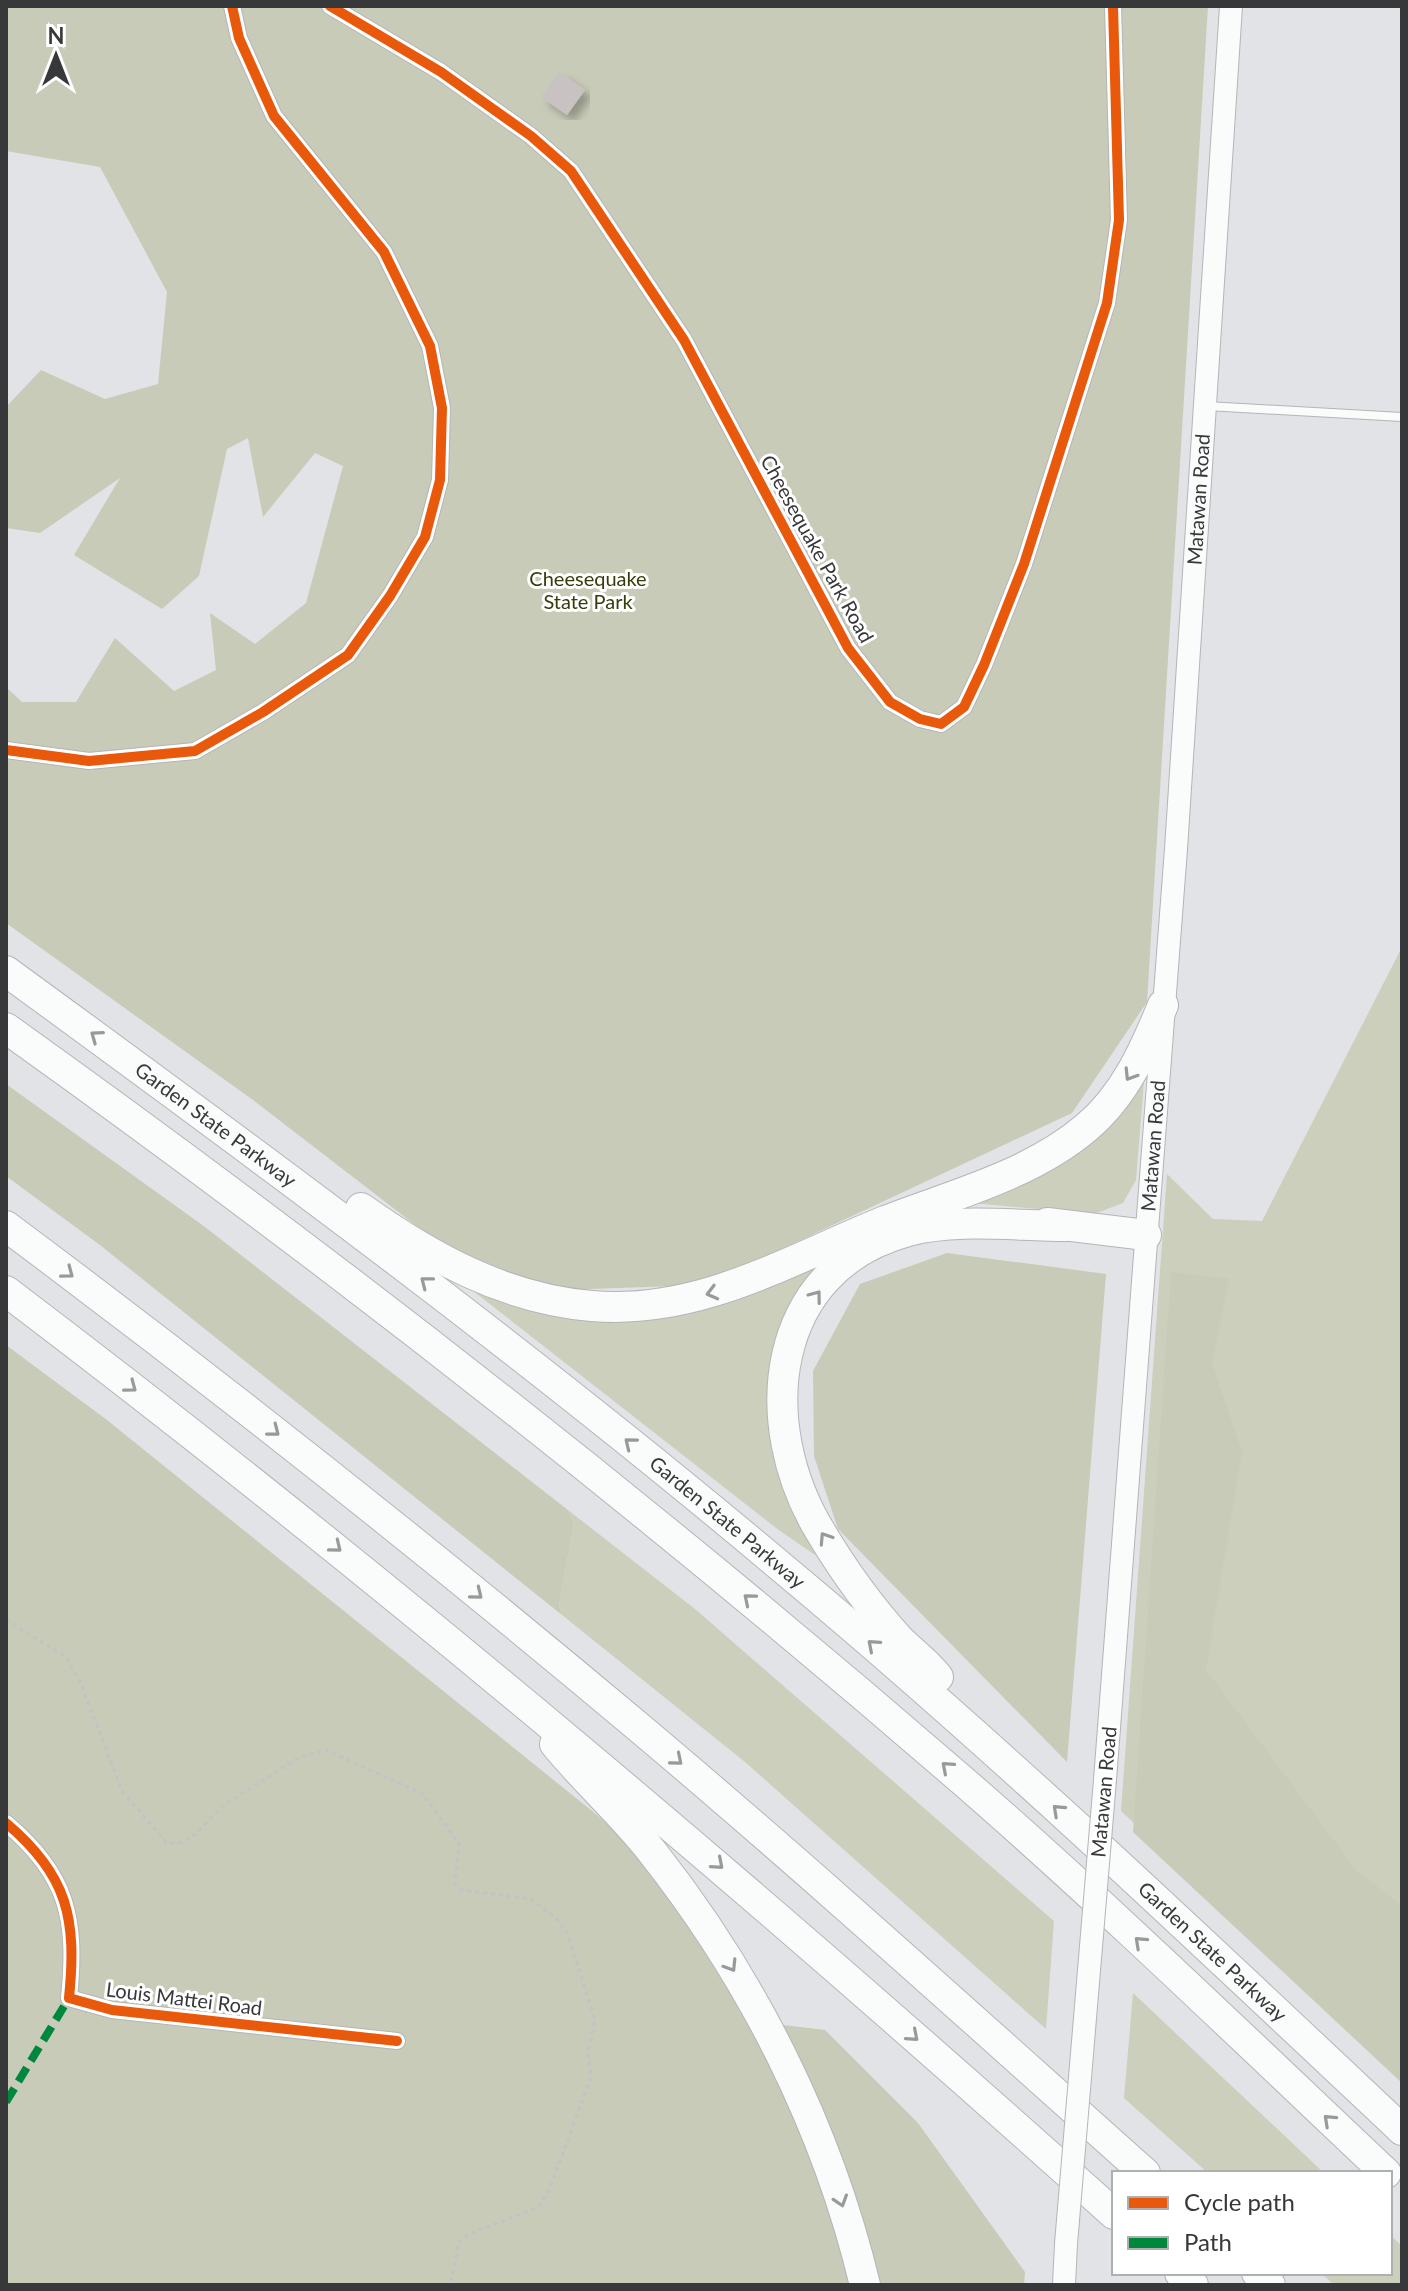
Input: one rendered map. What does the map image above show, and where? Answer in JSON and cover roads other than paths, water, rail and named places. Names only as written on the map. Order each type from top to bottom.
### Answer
[{"type":"highway","name":"Garden State Parkway","points":[[6,971],[227,1131],[456,1305],[673,1477],[995,1752],[1402,2130]]},
{"type":"highway","points":[[227,1131],[350,1200],[401,1236],[463,1271],[507,1289],[571,1304],[640,1306],[706,1295],[1030,1163],[1087,1127],[1128,1078],[1163,1005]]},
{"type":"highway","name":"Garden State Parkway","points":[[6,1028],[424,1340],[697,1555],[977,1793],[1384,2171]]},
{"type":"highway","points":[[914,1212],[981,1211],[1066,1226],[1146,1235]]},
{"type":"highway","points":[[6,1226],[259,1419],[581,1680],[842,1902],[1143,2171]]},
{"type":"highway","points":[[995,1752],[931,1668],[883,1619],[820,1532],[800,1491],[786,1451],[780,1415],[781,1375],[792,1335],[814,1297],[841,1267],[878,1243],[906,1232],[943,1226],[1066,1226]]},
{"type":"highway","points":[[6,1291],[193,1434],[508,1687],[755,1897],[1112,2212]]},
{"type":"highway","points":[[508,1687],[580,1775],[651,1850],[740,1980],[785,2062],[821,2144],[865,2285]]},
{"type":"main road","name":"Matawan Road","points":[[1064,2285],[1163,1005],[1231,6]]},
{"type":"street","points":[[6,750],[89,761],[195,751],[263,712],[348,655],[390,596],[425,537],[440,480],[442,423],[430,346],[384,252],[274,116],[239,38],[232,6]]},
{"type":"street","name":"Cheesequake Park Road","points":[[330,6],[441,72],[531,136],[571,171],[603,213],[684,340],[848,648],[890,702],[920,719],[941,724],[964,707],[1024,564],[1107,303],[1119,220],[1113,6]]},
{"type":"street","name":"Louis Mattei Road","points":[[6,1823],[42,1857],[62,1887],[71,1921],[73,1960],[69,1998],[112,2010],[397,2041]]},
{"type":"lane","points":[[1205,406],[1402,417]]},
{"type":"park label","name":"Cheesequake State Park","points":[[588,590]]}]
